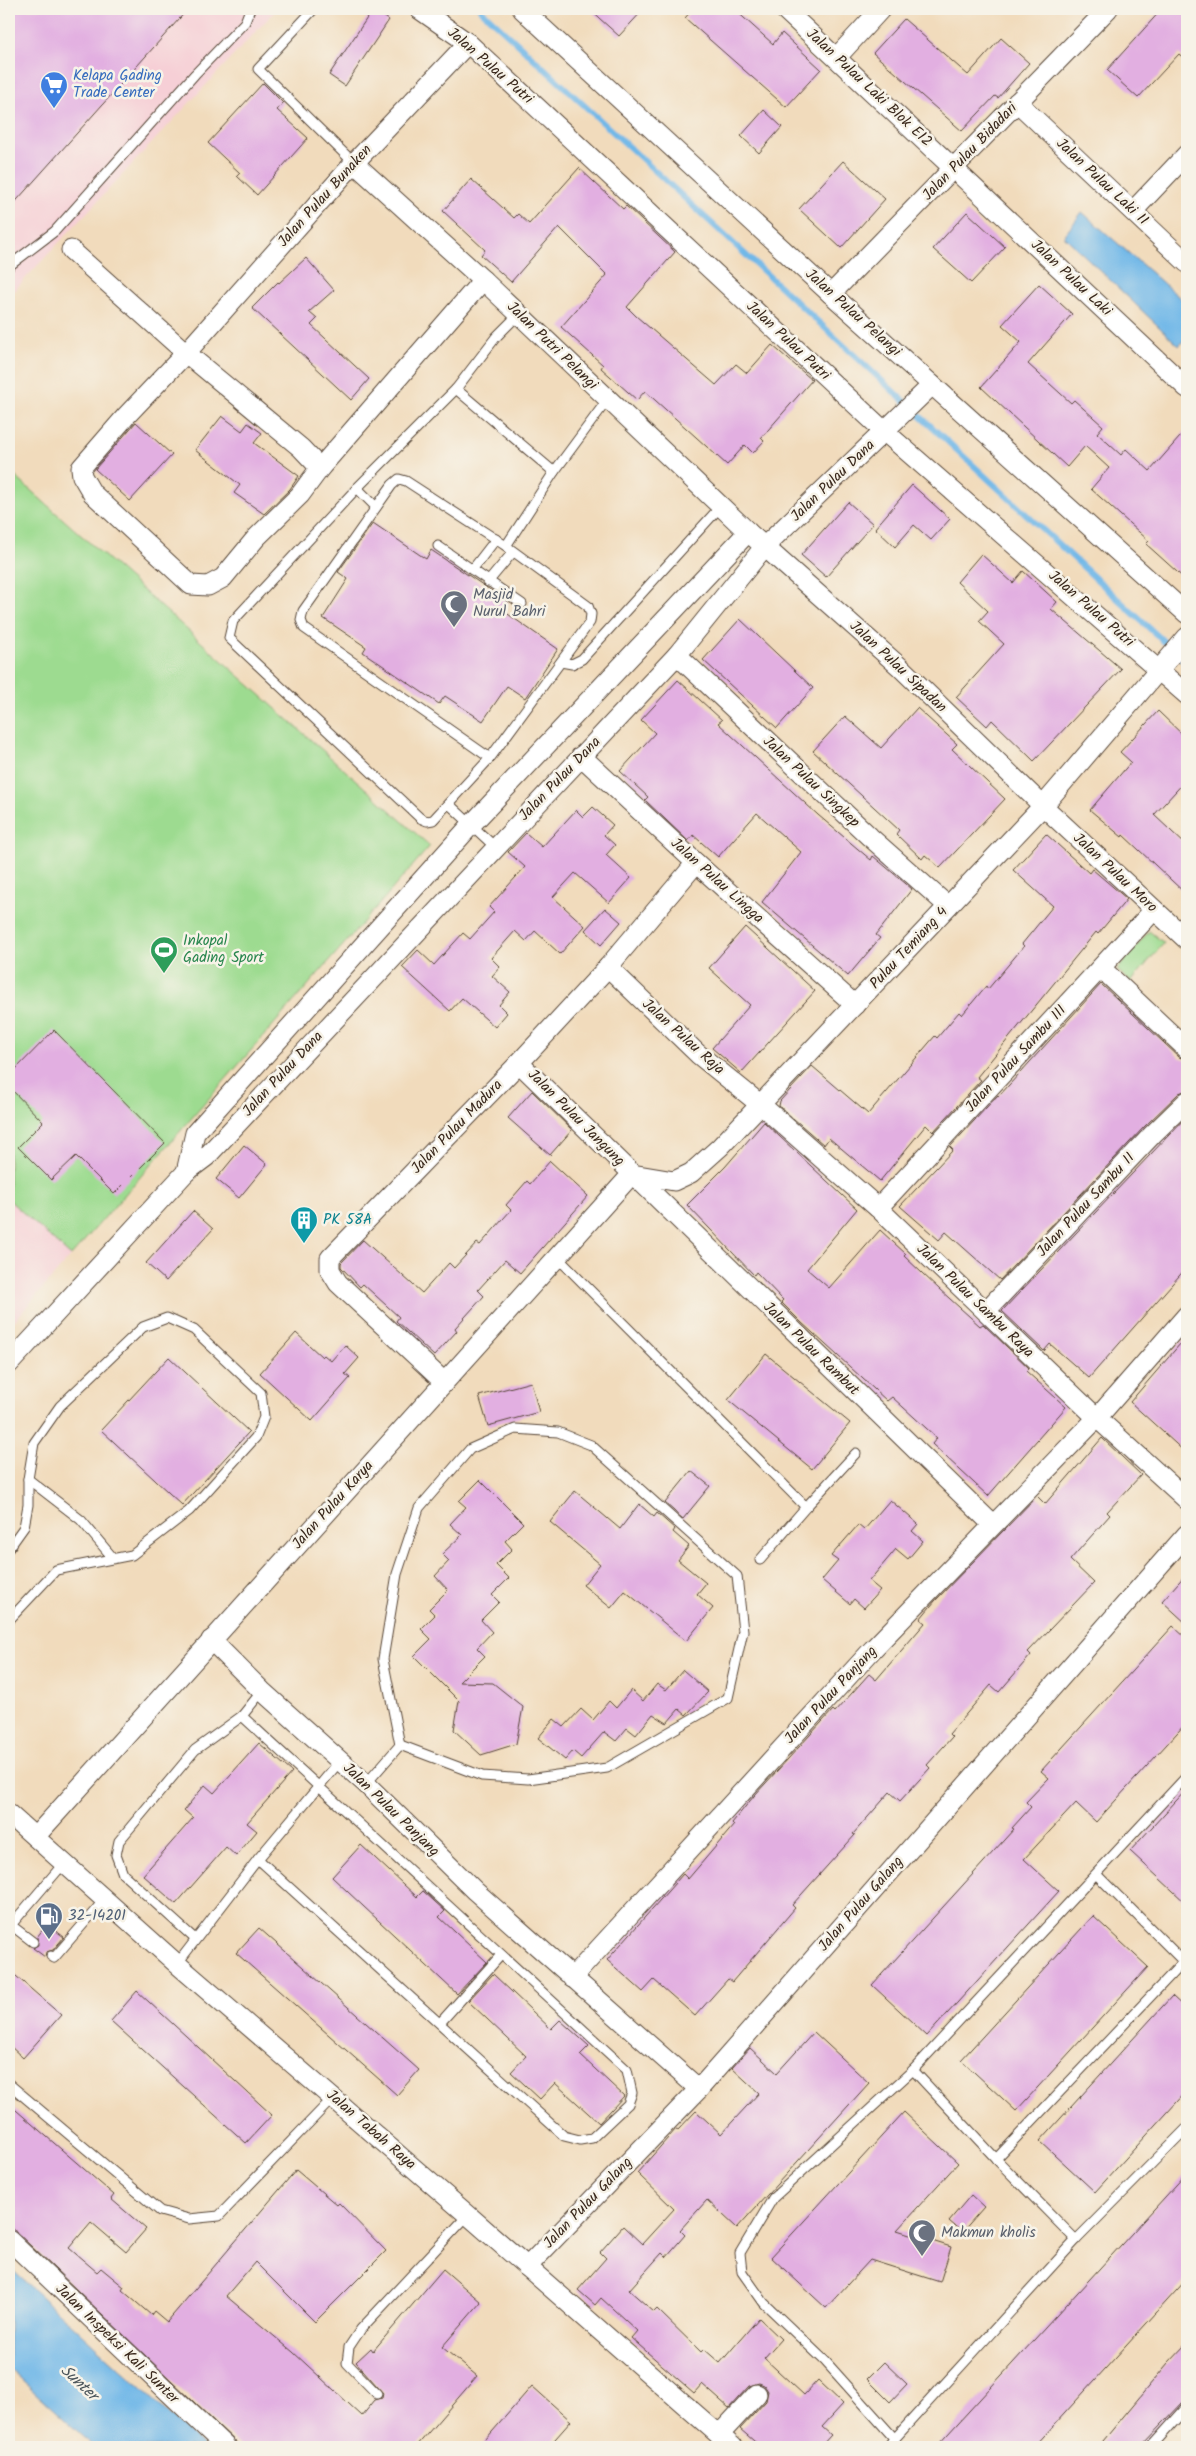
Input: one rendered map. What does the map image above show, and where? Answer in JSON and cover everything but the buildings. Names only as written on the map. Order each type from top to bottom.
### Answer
[{"type":"street","name":"Jalan Pulau Putri","points":[[419,9],[468,43],[892,425],[1163,665],[1187,694]]},
{"type":"street","name":"Jalan Pulau Pelangi","points":[[522,9],[831,294],[927,391],[1187,614]]},
{"type":"street","name":"Jalan Pulau Laki Blok E12","points":[[784,9],[954,168]]},
{"type":"street","points":[[837,57],[881,9]]},
{"type":"street","name":"Jalan Pulau Bidadari","points":[[831,294],[1108,9]]},
{"type":"street","name":"Jalan Pulau Bunaken","points":[[320,468],[300,495],[256,538],[223,578],[208,586],[192,585],[99,500],[92,493],[82,476],[81,468],[127,415],[186,353],[354,163],[468,43]]},
{"type":"street","name":"Jalan Pulau Laki II","points":[[1017,102],[1187,263]]},
{"type":"street","points":[[1133,211],[1187,154]]},
{"type":"street","name":"Jalan Putri Pelangi","points":[[354,163],[483,280],[748,532]]},
{"type":"street","name":"Jalan Pulau Laki","points":[[954,168],[1183,376]]},
{"type":"street","points":[[71,250],[186,353],[294,442],[320,468],[483,280]]},
{"type":"street","name":"Jalan Pulau Dana","points":[[9,1364],[186,1172],[206,1157],[677,655],[765,546],[927,391]]},
{"type":"street","name":"Jalan Pulau Dana","points":[[186,1172],[195,1133],[471,825],[748,532]]},
{"type":"street","name":"Jalan Pulau Sipadan","points":[[748,532],[900,667],[1044,806]]},
{"type":"street","name":"Pulau Temiang 4","points":[[632,1174],[674,1181],[691,1173],[720,1148],[1044,806],[1187,638]]},
{"type":"street","name":"Jalan Pulau Singkep","points":[[677,655],[870,837],[948,906]]},
{"type":"street","name":"Jalan Pulau Lingga","points":[[581,756],[696,863],[855,1005]]},
{"type":"street","name":"Jalan Pulau Moro","points":[[1044,806],[1187,940]]},
{"type":"street","name":"Jalan Pulau Madura","points":[[444,1382],[338,1283],[330,1270],[330,1258],[519,1063],[608,967],[696,863]]},
{"type":"street","name":"Jalan Pulau Sambu III","points":[[878,1208],[1154,910]]},
{"type":"street","name":"Jalan Pulau Raja","points":[[608,967],[698,1054],[761,1105]]},
{"type":"street","points":[[1101,968],[1187,1049]]},
{"type":"street","name":"Jalan Pulau Jangung","points":[[519,1063],[632,1174]]},
{"type":"street","name":"Jalan Pulau Sambu II","points":[[986,1311],[1152,1134],[1187,1101]]},
{"type":"street","name":"Jalan Pulau Sambu Raya","points":[[761,1105],[878,1208],[1097,1418],[1187,1500]]},
{"type":"street","name":"Jalan Pulau Karya","points":[[35,1837],[632,1174]]},
{"type":"street","name":"Jalan Pulau Rambut","points":[[632,1174],[992,1524]]},
{"type":"street","name":"Jalan Pulau Panjang","points":[[572,1978],[872,1649],[1097,1418],[1187,1315]]},
{"type":"street","name":"Jalan Pulau Galang","points":[[527,2267],[699,2089],[1187,1534]]},
{"type":"street","name":"Jalan Pulau Panjang","points":[[211,1640],[262,1690],[366,1784],[475,1890],[699,2089]]},
{"type":"street","name":"Jalan Tabah Raya","points":[[9,1814],[63,1865],[177,1964],[328,2102],[468,2215],[726,2441]]},
{"type":"street","name":"Jalan Inspeksi Kali Sunter","points":[[9,2240],[226,2447]]},
{"type":"street","points":[[726,2441],[757,2394]]},
{"type":"lane","points":[[9,266],[55,231],[195,74],[245,22],[250,9]]},
{"type":"lane","points":[[314,9],[258,69],[354,163]]},
{"type":"lane","points":[[490,758],[304,628],[301,620],[303,611],[392,485],[399,479],[406,480],[496,539],[588,606],[591,614],[590,622],[490,758],[433,820],[427,822],[420,818],[229,638],[233,620],[357,488],[456,389],[496,337],[518,314]]},
{"type":"lane","points":[[456,389],[554,472]]},
{"type":"lane","points":[[488,582],[554,472],[608,399]]},
{"type":"lane","points":[[357,488],[376,507]]},
{"type":"lane","points":[[561,662],[572,664],[582,659],[721,506]]},
{"type":"lane","points":[[472,570],[496,539]]},
{"type":"lane","points":[[438,546],[522,604]]},
{"type":"lane","points":[[449,804],[495,848]]},
{"type":"lane","points":[[557,1257],[806,1506]]},
{"type":"lane","points":[[9,1548],[24,1527],[28,1505],[28,1478],[34,1443],[60,1406],[143,1327],[167,1318],[194,1330],[261,1393],[264,1417],[256,1437],[190,1511],[132,1555],[56,1570],[9,1620]]},
{"type":"lane","points":[[515,1429],[558,1432],[591,1444],[738,1576],[743,1631],[728,1698],[607,1768],[528,1779],[482,1776],[400,1745],[383,1659],[398,1574],[419,1508],[470,1449],[515,1429]]},
{"type":"lane","points":[[760,1560],[856,1452]]},
{"type":"lane","points":[[28,1478],[81,1520],[113,1558]]},
{"type":"lane","points":[[195,1939],[122,1874],[116,1855],[119,1841],[195,1750],[242,1716],[262,1690]]},
{"type":"lane","points":[[242,1716],[627,2070],[632,2093],[628,2104],[592,2138],[580,2140],[564,2136],[258,1858]]},
{"type":"lane","points":[[366,1784],[400,1745]]},
{"type":"lane","points":[[177,1964],[258,1858],[340,1761]]},
{"type":"lane","points":[[895,2439],[825,2361],[764,2302],[742,2272],[740,2253],[773,2198],[913,2070],[1097,1875],[1187,1776]]},
{"type":"lane","points":[[33,1942],[11,1925],[63,1865]]},
{"type":"lane","points":[[996,2159],[1186,1962],[1097,1875]]},
{"type":"lane","points":[[51,1956],[54,1958],[103,1901]]},
{"type":"lane","points":[[440,2024],[501,1954]]},
{"type":"lane","points":[[913,2070],[996,2159],[1076,2240]]},
{"type":"lane","points":[[9,2084],[160,2211],[189,2219],[219,2216],[328,2102]]},
{"type":"lane","points":[[887,2447],[1076,2240],[1187,2128]]},
{"type":"lane","points":[[377,2394],[347,2363],[349,2347],[361,2329],[468,2215]]},
{"type":"lane","points":[[1151,2447],[1187,2407]]},
{"type":"shaded area","points":[[9,9],[277,9],[9,296]]},
{"type":"shaded area","points":[[9,1200],[71,1256],[9,1327]]},
{"type":"green space","name":"Inkopal Gading Sport","points":[[9,471],[430,846],[71,1256],[9,1200]]},
{"type":"green space","points":[[1149,931],[1164,943],[1131,982],[1117,970]]},
{"type":"water","points":[[1082,212],[1187,304],[1187,336],[1179,346],[1064,236]]},
{"type":"water","name":"Sunter","points":[[9,2267],[205,2447],[95,2447],[9,2369]]},
{"type":"waterway","points":[[480,9],[1187,663]]},
{"type":"place","name":"Kelapa Gading Trade Center","points":[[54,109]]},
{"type":"place","name":"Masjid Nurul Bahri","points":[[454,628]]},
{"type":"place","name":"Inkopal Gading Sport","points":[[164,974]]},
{"type":"place","name":"PK 58A","points":[[304,1244]]},
{"type":"place","name":"32-14201","points":[[49,1940]]},
{"type":"place","name":"Makmun kholis","points":[[922,2257]]}]
